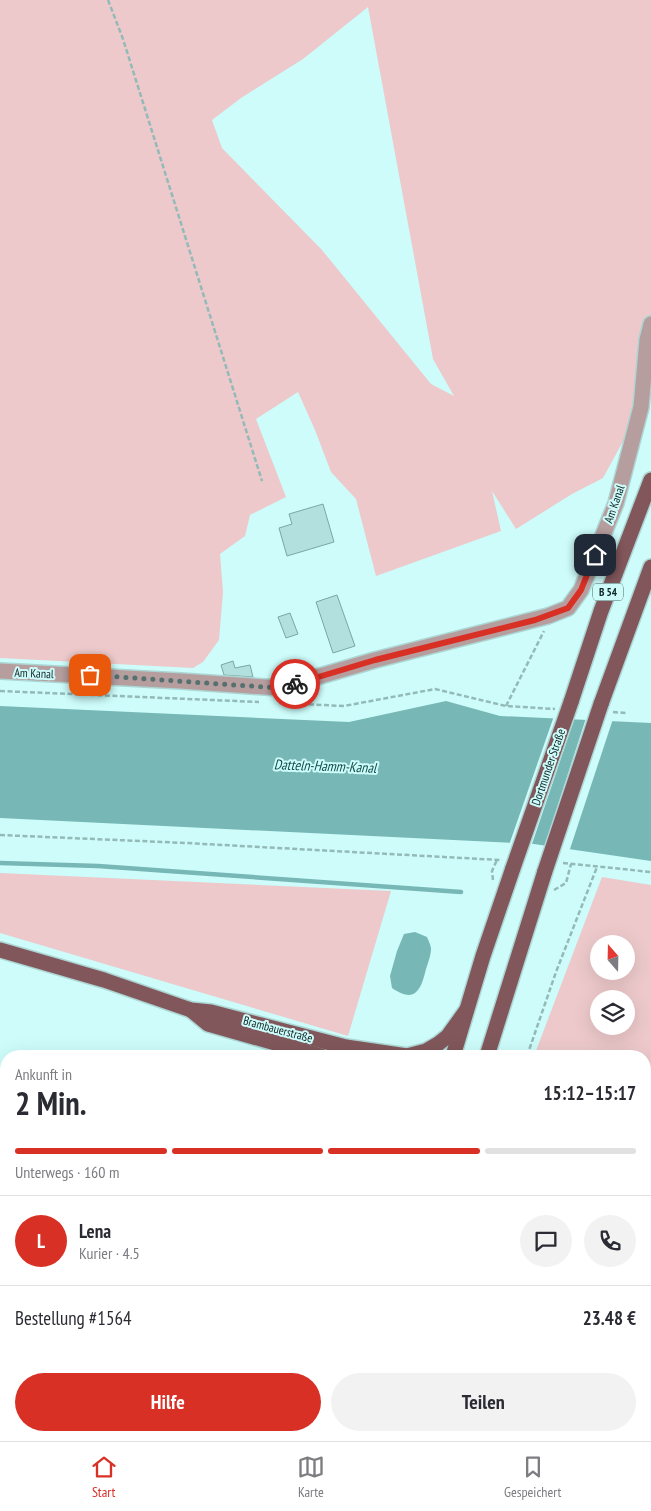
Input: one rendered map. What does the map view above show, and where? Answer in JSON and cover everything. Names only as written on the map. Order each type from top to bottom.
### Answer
[{"type":"main road","name":"Dortmunder Straße","points":[[455,1050],[566,706],[650,482]]},
{"type":"main road","name":"B 54","points":[[489,1050],[545,871],[604,708],[651,567]]},
{"type":"main road","name":"Brambauerstraße","points":[[0,950],[104,980],[191,1010],[211,1012],[346,1048],[361,1050]]},
{"type":"main road","name":"Brambauerstraße","points":[[191,1010],[208,1024],[300,1050]]},
{"type":"main road","name":"Brambauerstraße","points":[[428,1050],[448,1036],[466,1011]]},
{"type":"street","name":"Am Kanal","points":[[0,671],[279,688],[375,660],[548,616],[568,608],[581,590],[616,503],[641,408],[647,340],[651,324]]},
{"type":"path","points":[[108,0],[126,48],[262,482]]},
{"type":"path","points":[[506,706],[547,625],[548,616]]},
{"type":"path","points":[[278,703],[344,706],[435,689],[506,706],[566,706]]},
{"type":"path","points":[[0,691],[268,703]]},
{"type":"path","points":[[604,708],[626,713]]},
{"type":"path","points":[[0,835],[186,842],[497,860],[492,871],[493,885]]},
{"type":"path","points":[[553,890],[566,883],[572,863],[651,872]]},
{"type":"path","points":[[529,1050],[556,972],[597,867]]},
{"type":"shaded area","points":[[0,0],[651,0],[651,390],[603,478],[572,494],[516,529],[492,491],[501,531],[376,576],[356,499],[331,472],[298,392],[256,419],[286,497],[250,515],[245,536],[220,554],[223,592],[219,640],[203,662],[193,668],[0,658]],"holes":[[[368,7],[433,359],[454,396],[431,384],[322,250],[222,148],[212,120],[241,98],[303,59]]]},
{"type":"shaded area","points":[[0,873],[391,891],[348,1036],[0,933]]},
{"type":"shaded area","points":[[602,877],[651,885],[651,1050],[536,1050]]},
{"type":"water","name":"Datteln-Hamm-Kanal","points":[[446,701],[500,716],[651,723],[651,861],[534,844],[0,818],[0,706],[349,722]]},
{"type":"water","points":[[415,932],[427,937],[431,951],[422,983],[412,995],[406,995],[392,988],[390,976],[404,934]]},
{"type":"pier","points":[[554,716],[575,717],[531,847],[509,845]]},
{"type":"pier","points":[[586,718],[613,719],[569,852],[544,848]]},
{"type":"building","points":[[323,504],[334,542],[287,556],[279,528],[292,524],[289,514]]},
{"type":"building","points":[[337,595],[355,646],[333,653],[316,602]]},
{"type":"building","points":[[290,613],[298,634],[286,638],[278,617]]},
{"type":"building","points":[[233,661],[235,668],[250,665],[253,677],[224,675],[221,665]]},
{"type":"waterway","points":[[0,863],[98,866],[461,892]]},
{"type":"way so far","points":[[90,675],[279,688],[295,684]]},
{"type":"route","points":[[295,684],[375,660],[535,620],[568,608],[581,590],[595,555]]}]
